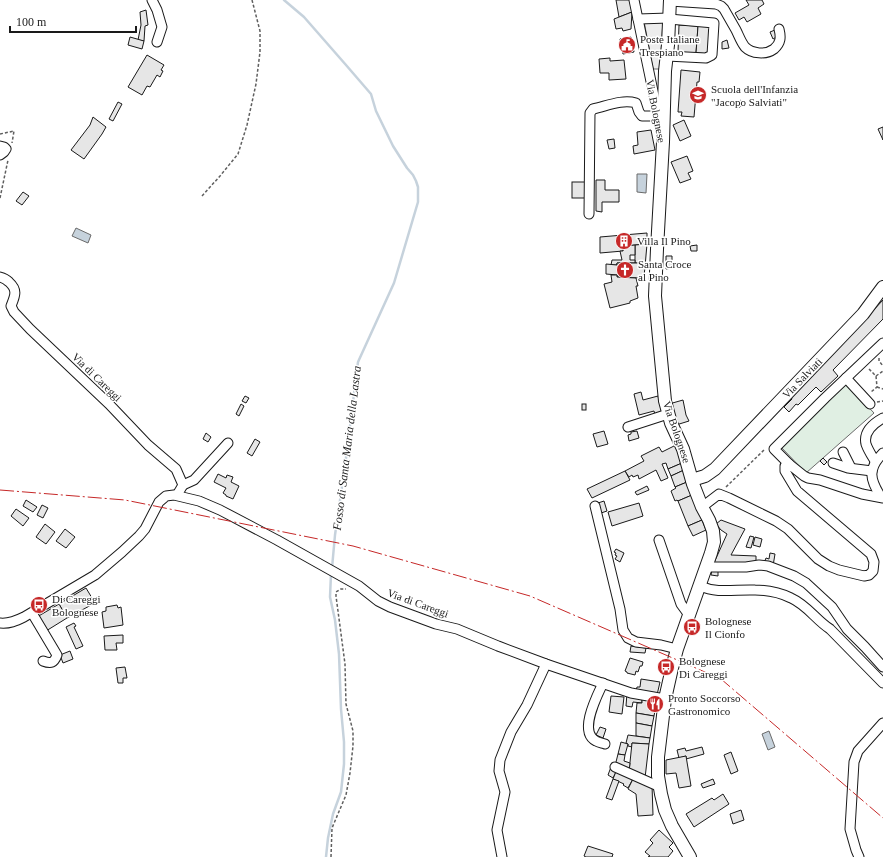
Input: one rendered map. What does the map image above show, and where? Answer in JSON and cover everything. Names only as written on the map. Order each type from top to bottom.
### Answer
[{"type":"main road","points":[[663,142],[665,71],[670,1]]},
{"type":"main road","name":"Via Bolognese","points":[[663,142],[655,296],[663,387],[668,414],[683,449],[702,507],[713,531],[714,542],[672,668],[665,699],[658,757],[658,776],[665,810],[672,826],[690,857]]},
{"type":"main road","name":"Via Salviati","points":[[691,474],[705,476],[718,466],[879,297],[883,287]]},
{"type":"street","points":[[152,0],[157,10],[162,27],[157,42]]},
{"type":"street","name":"Via Bolognese","points":[[634,0],[663,142]]},
{"type":"street","points":[[670,1],[716,4],[721,6],[745,47],[756,52],[762,53],[774,49],[781,36],[779,29]]},
{"type":"street","points":[[638,19],[669,18],[714,23],[712,55],[706,58],[667,56]]},
{"type":"street","points":[[589,214],[590,113],[593,109],[623,102],[631,102],[636,104],[642,116],[658,116]]},
{"type":"street","points":[[0,146],[6,149],[0,155]]},
{"type":"street","name":"Via di Careggi","points":[[0,277],[5,278],[14,286],[15,296],[11,306],[14,312],[109,404],[148,445],[176,469],[184,485]]},
{"type":"street","points":[[882,498],[862,494],[820,480],[808,478],[789,464],[774,449],[883,343]]},
{"type":"street","points":[[846,378],[867,401]]},
{"type":"street","points":[[628,427],[668,414]]},
{"type":"street","points":[[875,462],[866,445],[866,434],[872,425],[883,418]]},
{"type":"street","points":[[0,623],[13,623],[95,575],[139,536],[159,502],[166,496],[177,495],[184,485],[194,480],[228,443]]},
{"type":"street","points":[[843,452],[851,468]]},
{"type":"street","points":[[882,498],[873,483],[872,471],[875,462],[883,453]]},
{"type":"street","points":[[833,463],[851,468],[872,471]]},
{"type":"street","points":[[702,507],[719,494],[729,498],[776,521],[788,530],[818,559],[829,566],[838,570],[864,576],[869,575],[873,571],[874,562],[871,554],[797,490],[785,471],[785,466],[789,464]]},
{"type":"street","points":[[862,494],[870,488],[873,483]]},
{"type":"street","name":"Via di Careggi","points":[[177,495],[199,501],[220,510],[359,586],[390,607],[436,624],[457,629],[546,664],[631,693],[665,699]]},
{"type":"street","points":[[595,506],[620,609],[623,630],[628,638],[636,642],[678,649]]},
{"type":"street","points":[[659,540],[681,604],[689,615]]},
{"type":"street","points":[[706,567],[746,568],[759,565],[768,566],[794,576],[806,583],[832,607],[847,629],[883,667]]},
{"type":"street","points":[[700,586],[711,590],[724,592],[755,590],[791,597],[808,609],[821,623],[830,629],[883,684]]},
{"type":"street","points":[[32,613],[57,655],[53,662],[48,663],[43,661]]},
{"type":"street","points":[[502,857],[497,830],[505,792],[499,771],[500,760],[511,732],[527,705],[546,664]]},
{"type":"street","points":[[603,683],[591,712],[588,730],[596,741],[605,744]]},
{"type":"street","points":[[859,857],[850,829],[854,762],[858,751],[883,723]]},
{"type":"street","points":[[615,767],[660,787]]},
{"type":"path","points":[[202,196],[238,154],[247,125],[256,84],[260,52],[260,31],[252,0]]},
{"type":"path","points":[[858,366],[870,369],[876,376],[877,387],[867,401]]},
{"type":"path","points":[[876,376],[883,371]]},
{"type":"path","points":[[877,387],[883,389]]},
{"type":"path","points":[[719,494],[770,445]]},
{"type":"path","points":[[331,857],[332,828],[346,795],[353,746],[353,731],[346,704],[345,664],[336,596],[336,592],[341,589],[348,589]]},
{"type":"green space","points":[[845,382],[874,413],[806,473],[780,446]]},
{"type":"shaded area","points":[[663,20],[660,69],[653,69],[644,21]]},
{"type":"shaded area","points":[[637,174],[647,174],[646,193],[637,192]]},
{"type":"shaded area","points":[[76,228],[91,235],[88,243],[72,236]]},
{"type":"shaded area","points":[[769,731],[775,747],[768,750],[762,734]]},
{"type":"building","points":[[616,0],[630,0],[632,12],[619,17]]},
{"type":"building","points":[[746,0],[762,0],[764,4],[758,8],[761,14],[747,22],[744,17],[739,20],[735,13],[749,5]]},
{"type":"building","points":[[146,10],[148,25],[145,26],[144,41],[138,40],[141,25],[140,12]]},
{"type":"building","points":[[632,12],[631,29],[623,31],[622,28],[616,29],[614,19]]},
{"type":"building","points":[[679,25],[698,26],[696,53],[678,52]]},
{"type":"building","points":[[698,26],[712,27],[711,54],[696,53]]},
{"type":"building","points":[[775,30],[778,36],[773,39],[770,32]]},
{"type":"building","points":[[130,37],[144,41],[142,49],[128,45]]},
{"type":"building","name":"Poste Italiane Trespiano","points":[[631,37],[634,52],[623,54],[620,39]]},
{"type":"building","points":[[727,40],[729,48],[722,49],[722,42]]},
{"type":"building","points":[[147,55],[164,65],[161,70],[163,71],[160,77],[157,75],[150,87],[147,86],[142,95],[128,87]]},
{"type":"building","points":[[610,58],[610,61],[624,60],[626,79],[609,80],[609,73],[600,73],[599,59]]},
{"type":"building","points":[[681,70],[700,72],[699,82],[697,82],[694,117],[681,116],[682,112],[678,112]]},
{"type":"building","points":[[741,100],[744,104],[737,109],[734,105]]},
{"type":"building","points":[[118,102],[122,104],[113,121],[109,119]]},
{"type":"building","points":[[93,117],[106,127],[84,159],[71,150],[90,125]]},
{"type":"building","points":[[684,120],[691,136],[680,141],[673,125]]},
{"type":"building","points":[[883,127],[883,140],[878,129]]},
{"type":"building","points":[[651,130],[655,150],[634,154],[633,146],[638,145],[637,132]]},
{"type":"building","points":[[614,139],[615,148],[609,149],[607,140]]},
{"type":"building","points":[[687,156],[693,171],[688,173],[691,179],[680,183],[671,162]]},
{"type":"building","points":[[596,180],[605,180],[605,190],[619,190],[619,202],[602,202],[602,212],[596,211]]},
{"type":"building","points":[[572,182],[587,182],[587,198],[572,198]]},
{"type":"building","points":[[23,192],[29,196],[22,205],[16,201]]},
{"type":"building","name":"Villa Il Pino","points":[[647,233],[647,244],[624,246],[623,251],[600,253],[600,237]]},
{"type":"building","points":[[647,244],[645,267],[640,267],[641,263],[635,263],[635,245]]},
{"type":"building","points":[[635,245],[635,255],[630,255],[630,260],[635,260],[635,263],[617,263],[617,265],[611,265],[612,260],[622,260],[620,251],[623,251],[624,246]]},
{"type":"building","points":[[697,245],[697,251],[691,251],[690,246]]},
{"type":"building","points":[[666,256],[672,256],[672,268],[666,269]]},
{"type":"building","name":"Santa Croce al Pino","points":[[617,263],[641,263],[640,267],[645,267],[644,276],[640,276],[640,278],[617,277],[617,275],[606,274],[606,264],[617,265]]},
{"type":"building","points":[[611,275],[617,275],[617,277],[636,278],[638,298],[630,301],[630,303],[610,308],[604,284],[612,282]]},
{"type":"building","points":[[883,300],[883,319],[833,370],[838,376],[821,392],[816,387],[789,412],[784,407],[792,399],[791,397]]},
{"type":"building","points":[[641,392],[643,400],[658,396],[662,413],[655,415],[654,411],[639,415],[634,394]]},
{"type":"building","points":[[245,396],[249,398],[246,403],[242,401]]},
{"type":"building","points":[[683,400],[686,415],[689,421],[676,425],[669,404]]},
{"type":"building","points":[[241,404],[244,406],[239,416],[236,414]]},
{"type":"building","points":[[582,404],[586,404],[586,410],[582,410]]},
{"type":"building","points":[[604,431],[608,444],[597,447],[593,434]]},
{"type":"building","points":[[637,431],[639,438],[629,441],[628,435],[631,434],[631,432]]},
{"type":"building","points":[[206,433],[211,437],[208,442],[203,439]]},
{"type":"building","points":[[255,439],[260,442],[252,456],[247,453]]},
{"type":"building","points":[[676,445],[682,463],[668,469],[666,463],[662,464],[668,478],[661,481],[656,470],[639,479],[638,475],[633,477],[632,475],[629,477],[625,471],[644,461],[641,456],[659,447],[662,452]]},
{"type":"building","points":[[823,458],[827,462],[824,465],[820,461]]},
{"type":"building","points":[[682,463],[684,470],[671,476],[668,469]]},
{"type":"building","points":[[684,470],[687,482],[675,487],[671,476]]},
{"type":"building","points":[[625,471],[630,480],[592,498],[587,489]]},
{"type":"building","points":[[218,474],[226,478],[227,475],[233,477],[231,482],[239,486],[233,499],[223,493],[226,488],[214,482]]},
{"type":"building","points":[[687,482],[692,495],[675,501],[671,491],[676,488],[675,487]]},
{"type":"building","points":[[647,486],[649,490],[637,495],[635,492]]},
{"type":"building","points":[[692,495],[702,520],[688,526],[678,501]]},
{"type":"building","points":[[26,500],[37,507],[33,512],[23,506]]},
{"type":"building","points":[[604,501],[607,511],[601,513],[598,503]]},
{"type":"building","points":[[639,503],[643,516],[612,526],[608,512]]},
{"type":"building","points":[[42,505],[48,508],[43,518],[37,515]]},
{"type":"building","points":[[16,509],[29,518],[23,526],[11,516]]},
{"type":"building","points":[[702,520],[706,530],[693,536],[688,526]]},
{"type":"building","points":[[721,520],[745,529],[731,555],[756,556],[756,562],[713,565],[727,534],[716,524]]},
{"type":"building","points":[[45,524],[55,532],[46,544],[36,537]]},
{"type":"building","points":[[65,529],[75,537],[66,548],[56,541]]},
{"type":"building","points":[[750,536],[754,537],[751,548],[746,547]]},
{"type":"building","points":[[755,537],[762,539],[760,547],[753,545]]},
{"type":"building","points":[[616,549],[624,553],[620,562],[615,559],[617,556],[614,552]]},
{"type":"building","points":[[770,553],[775,554],[773,566],[764,563],[766,558],[769,559]]},
{"type":"building","points":[[712,570],[718,570],[718,576],[711,575]]},
{"type":"building","points":[[86,588],[95,603],[67,618],[59,604]]},
{"type":"building","points":[[59,604],[67,618],[46,631],[37,617]]},
{"type":"building","points":[[117,605],[118,608],[121,607],[123,625],[104,628],[102,612],[106,611],[106,607]]},
{"type":"building","points":[[74,623],[76,626],[74,627],[83,646],[76,649],[66,627]]},
{"type":"building","points":[[123,635],[123,643],[116,643],[117,650],[105,650],[104,636]]},
{"type":"building","points":[[631,646],[646,648],[645,653],[630,652]]},
{"type":"building","points":[[70,651],[73,659],[63,663],[60,655]]},
{"type":"building","points":[[630,658],[643,662],[638,672],[636,671],[635,675],[625,671]]},
{"type":"building","points":[[125,667],[127,678],[123,678],[123,683],[118,683],[116,668]]},
{"type":"building","points":[[641,679],[660,682],[657,695],[636,691],[637,687],[640,687]]},
{"type":"building","points":[[627,693],[642,697],[642,703],[633,702],[632,707],[626,706]]},
{"type":"building","points":[[611,696],[624,697],[622,714],[609,712]]},
{"type":"building","points":[[642,697],[657,700],[654,716],[636,713],[637,703],[642,703]]},
{"type":"building","points":[[636,713],[654,716],[652,726],[636,723]]},
{"type":"building","points":[[636,723],[652,726],[650,738],[636,736]]},
{"type":"building","points":[[600,727],[606,729],[603,738],[596,735]]},
{"type":"building","points":[[628,735],[650,738],[649,744],[632,743],[632,747],[628,746],[626,743]]},
{"type":"building","points":[[621,742],[628,744],[625,755],[618,754]]},
{"type":"building","points":[[632,743],[649,744],[645,778],[629,772]]},
{"type":"building","points":[[702,747],[704,754],[686,759],[686,756],[679,758],[677,750],[685,748],[686,751]]},
{"type":"building","points":[[731,752],[738,771],[731,774],[724,755]]},
{"type":"building","points":[[618,754],[625,755],[624,761],[630,763],[629,772],[615,766]]},
{"type":"building","points":[[686,756],[691,786],[679,788],[676,773],[666,774],[666,760]]},
{"type":"building","points":[[611,767],[617,770],[613,778],[608,775]]},
{"type":"building","points":[[617,769],[634,777],[628,788],[623,785],[624,784],[613,779]]},
{"type":"building","points":[[634,777],[652,785],[653,815],[638,816],[636,794],[628,789]]},
{"type":"building","points":[[613,779],[619,781],[612,800],[606,798]]},
{"type":"building","points":[[713,779],[715,784],[703,788],[701,784]]},
{"type":"building","points":[[723,794],[729,804],[694,827],[686,814],[712,798],[714,800]]},
{"type":"building","points":[[741,810],[744,820],[733,824],[730,814]]},
{"type":"building","points":[[659,830],[673,843],[669,847],[673,851],[668,857],[648,857],[650,856],[645,852],[653,843],[650,840]]},
{"type":"building","points":[[588,846],[613,854],[612,857],[586,857],[584,856]]},
{"type":"waterway","name":"Fosso di Santa Maria della Lastra","points":[[284,0],[304,17],[371,94],[376,111],[393,146],[413,175],[418,187],[418,202],[394,283],[358,362],[332,568]]},
{"type":"waterway","name":"Fosso di Santa Maria della Lastra","points":[[326,857],[333,814],[341,792],[344,764],[339,654],[335,620],[330,597],[331,574]]},
{"type":"power","points":[[0,490],[125,500],[353,546],[530,596],[721,679],[883,818]]},
{"type":"place","name":"Poste Italiane Trespiano","points":[[627,45]]},
{"type":"place","name":"Scuola dell'Infanzia \"Jacopo Salviati\"","points":[[698,95]]},
{"type":"place","name":"Villa Il Pino","points":[[624,241]]},
{"type":"place","name":"Santa Croce al Pino","points":[[625,270]]},
{"type":"place","name":"Di Careggi Bolognese","points":[[39,605]]},
{"type":"place","name":"Bolognese Il Cionfo","points":[[692,627]]},
{"type":"place","name":"Bolognese Di Careggi","points":[[666,667]]},
{"type":"place","name":"Pronto Soccorso Gastronomico","points":[[655,704]]}]
